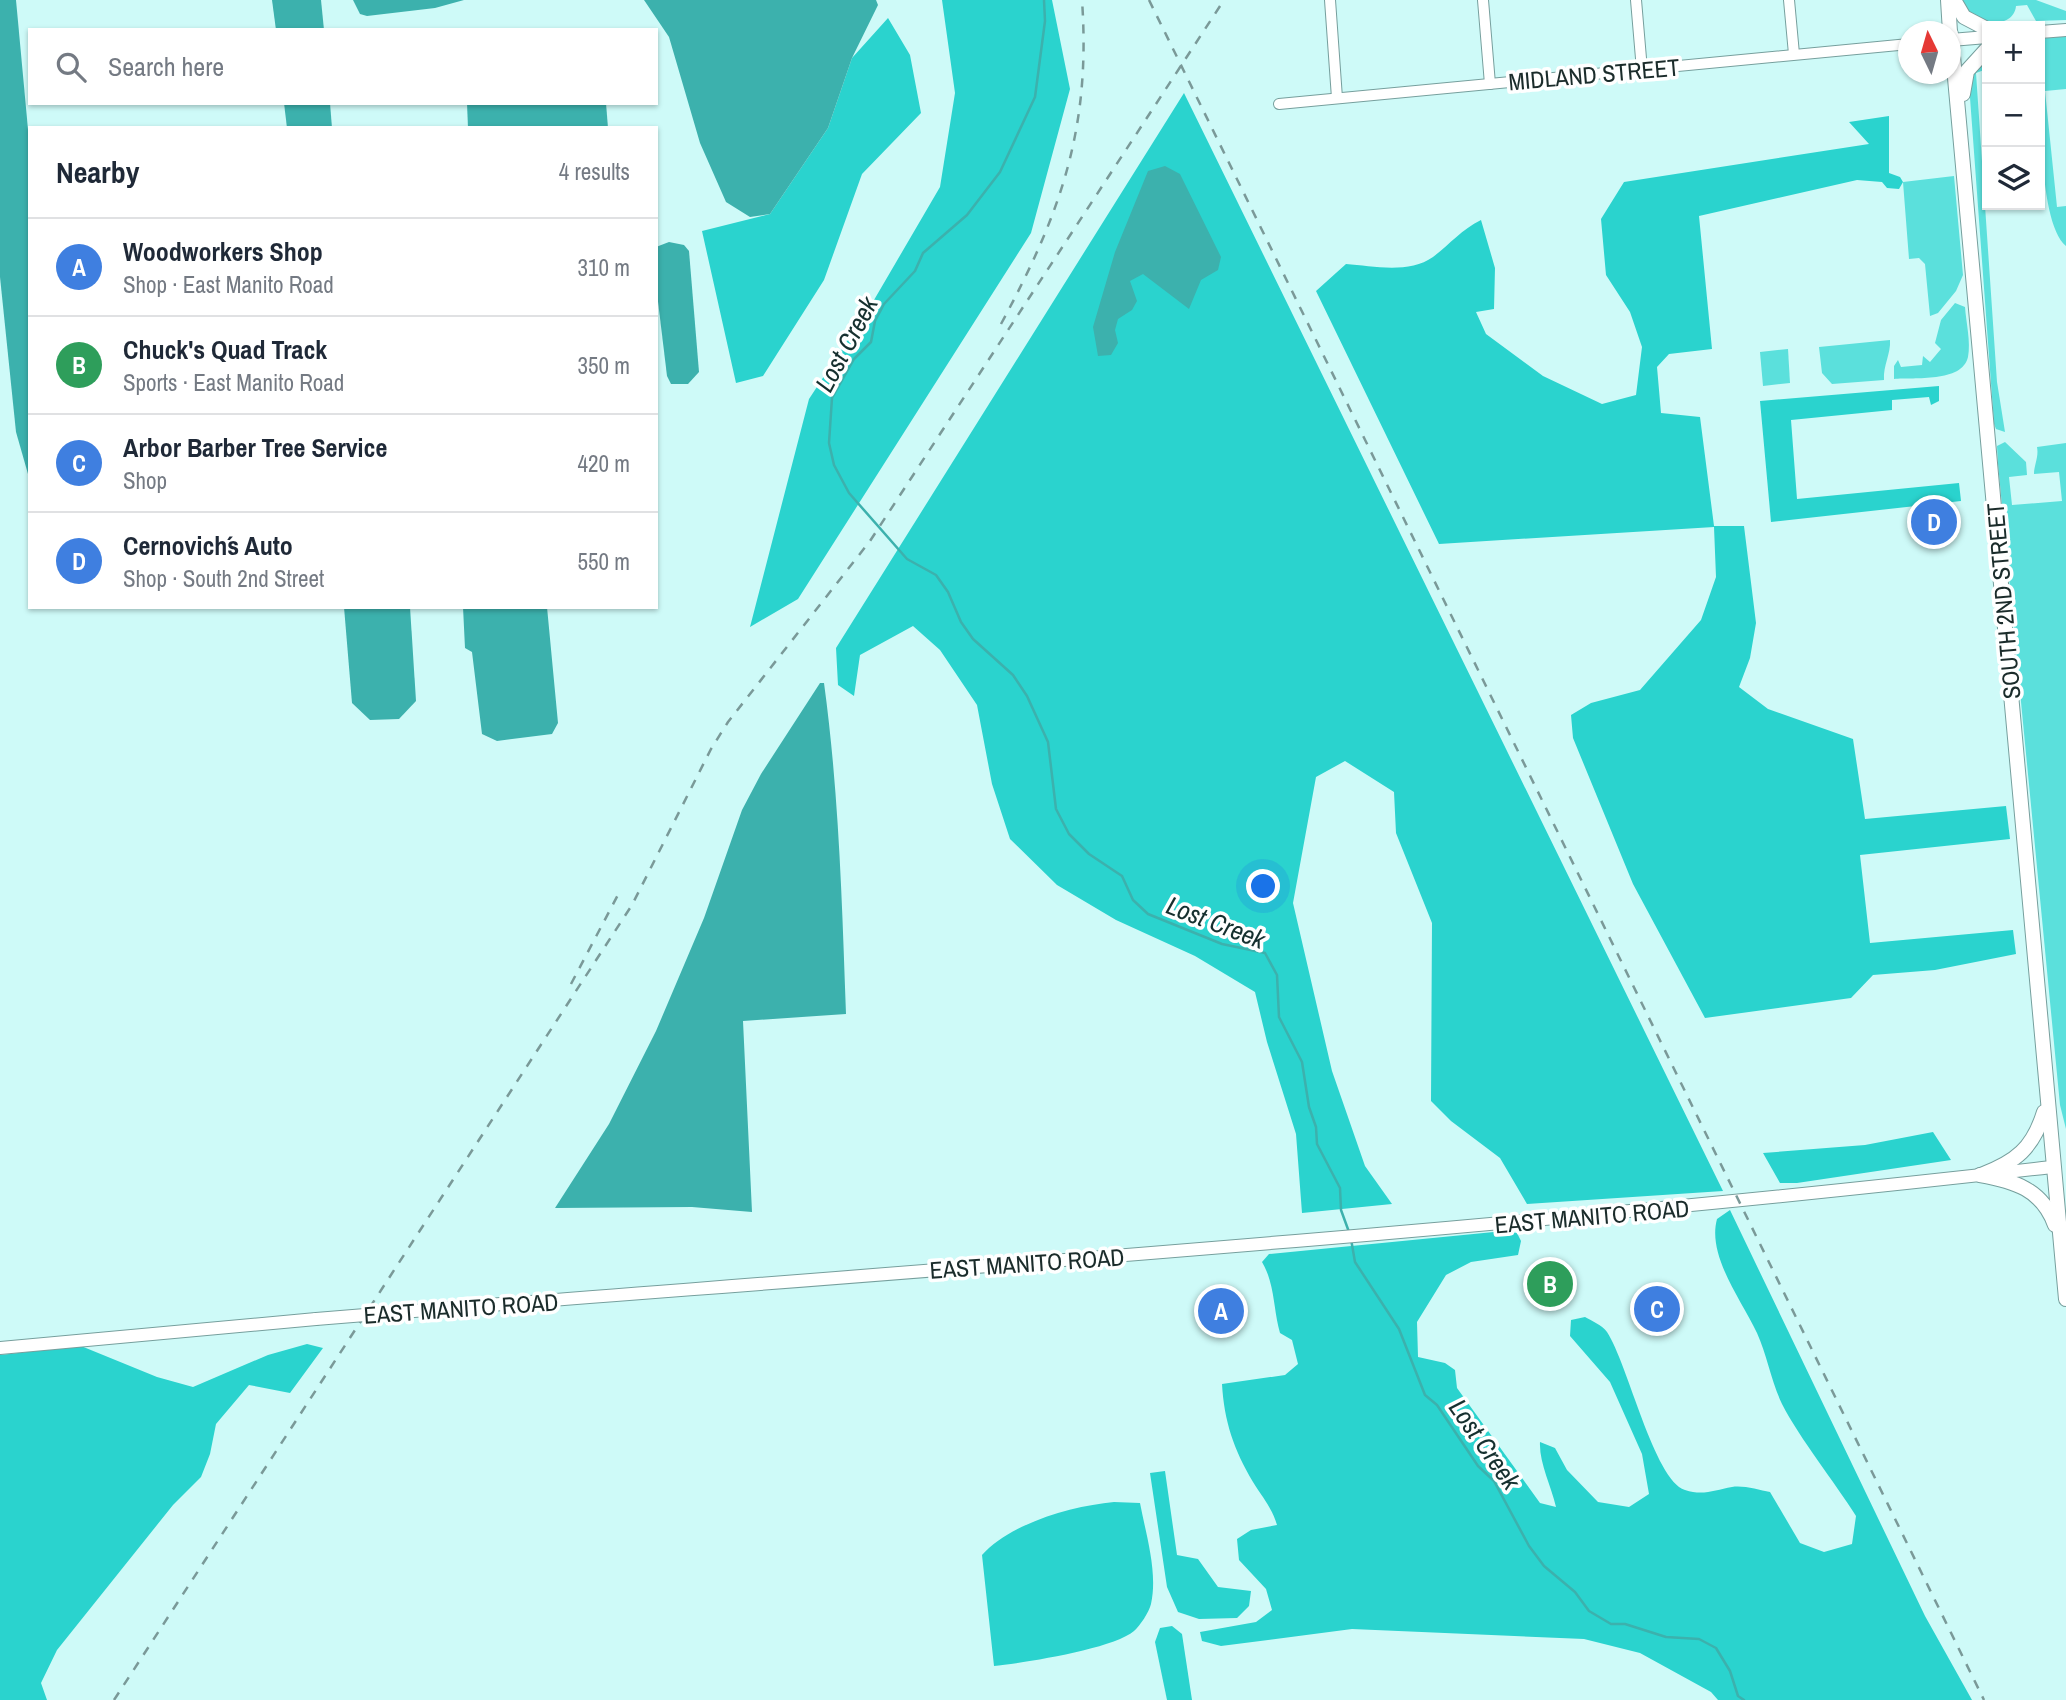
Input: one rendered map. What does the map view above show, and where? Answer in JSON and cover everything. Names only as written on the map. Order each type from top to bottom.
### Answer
[{"type":"main road","name":"SOUTH 2ND STREET","points":[[1948,0],[1949,21]]},
{"type":"main road","points":[[1954,0],[1964,18],[1982,27]]},
{"type":"main road","points":[[1961,144],[1964,79],[1971,63],[1982,53]]},
{"type":"main road","name":"SOUTH 2ND STREET","points":[[1955,84],[2046,1104],[2066,1299]]},
{"type":"main road","points":[[1980,1175],[2006,1166],[2025,1152],[2039,1128],[2046,1104]]},
{"type":"main road","points":[[1980,1175],[2009,1180],[2028,1188],[2051,1214],[2060,1241]]},
{"type":"street","points":[[1330,0],[1337,98]]},
{"type":"street","points":[[1483,0],[1490,84]]},
{"type":"street","points":[[1636,0],[1642,70]]},
{"type":"street","points":[[1789,0],[1794,54]]},
{"type":"street","points":[[2045,32],[2066,30]]},
{"type":"street","points":[[1961,39],[1982,37]]},
{"type":"street","name":"MIDLAND STREET","points":[[1279,104],[1898,45]]},
{"type":"street","name":"EAST MANITO ROAD","points":[[0,1348],[316,1319],[1752,1202],[2052,1167]]},
{"type":"shaded area","points":[[0,0],[16,0],[28,129],[28,474],[16,432],[0,277]]},
{"type":"shaded area","points":[[272,0],[321,0],[324,28],[276,28]]},
{"type":"shaded area","points":[[353,0],[464,0],[435,8],[367,16],[360,14]]},
{"type":"shaded area","points":[[644,0],[876,0],[878,5],[852,58],[828,128],[770,214],[750,217],[726,202],[700,143],[669,37]]},
{"type":"shaded area","points":[[942,0],[1052,0],[1070,89],[1031,233],[798,599],[750,627],[809,399],[874,300],[940,187],[955,93]]},
{"type":"shaded area","points":[[1961,0],[2036,0],[2066,11],[2066,20],[2036,21],[2027,5],[2016,6],[2010,18],[2004,21],[1982,22],[1975,19]]},
{"type":"shaded area","points":[[888,18],[910,55],[921,113],[862,174],[824,280],[763,376],[736,383],[702,231],[770,214],[828,128],[852,58]]},
{"type":"shaded area","points":[[2066,36],[2066,89],[2045,91],[2045,38]]},
{"type":"shaded area","points":[[1982,58],[1982,71],[1976,73],[1982,161],[1982,210],[1985,210],[1997,382],[2005,432],[1996,429],[1994,424],[1969,84],[1975,65]]},
{"type":"shaded area","points":[[2045,91],[2057,207],[2066,206],[2066,246],[2056,232],[2045,180]]},
{"type":"shaded area","points":[[1184,93],[1723,1191],[1527,1204],[1500,1158],[1451,1121],[1431,1101],[1432,923],[1396,833],[1394,792],[1345,761],[1316,777],[1293,903],[1332,1071],[1365,1166],[1392,1204],[1302,1213],[1296,1134],[1267,1042],[1255,992],[1195,956],[1116,920],[1057,885],[1010,839],[992,784],[977,705],[940,650],[913,626],[860,655],[854,696],[838,685],[836,648]]},
{"type":"shaded area","points":[[284,105],[330,105],[332,126],[287,126]]},
{"type":"shaded area","points":[[467,105],[606,105],[608,126],[468,126]]},
{"type":"shaded area","points":[[1889,116],[1889,173],[1900,177],[1903,182],[1899,189],[1887,188],[1882,182],[1857,180],[1699,216],[1712,349],[1669,354],[1657,367],[1661,413],[1700,417],[1714,526],[1744,526],[1756,623],[1750,658],[1739,687],[1768,709],[1853,739],[1865,819],[2006,806],[2010,839],[1860,855],[1870,943],[2013,930],[2016,954],[1935,970],[1873,975],[1851,998],[1705,1018],[1633,884],[1573,738],[1571,715],[1591,703],[1640,690],[1701,620],[1716,577],[1714,527],[1439,544],[1316,291],[1346,264],[1391,268],[1423,262],[1481,220],[1495,268],[1494,309],[1476,312],[1486,334],[1543,376],[1602,404],[1636,395],[1642,347],[1630,312],[1606,275],[1601,219],[1624,182],[1869,144],[1849,122]]},
{"type":"shaded area","points":[[1165,166],[1180,174],[1221,257],[1218,270],[1201,280],[1189,309],[1143,274],[1130,281],[1137,301],[1132,310],[1118,319],[1115,330],[1118,343],[1111,355],[1098,356],[1093,327],[1115,252],[1148,171]]},
{"type":"shaded area","points":[[1954,176],[1963,275],[1956,291],[1938,313],[1930,316],[1925,264],[1919,258],[1909,259],[1903,182]]},
{"type":"shaded area","points":[[669,242],[684,245],[689,251],[699,372],[688,384],[671,384],[667,376],[658,302],[658,246]]},
{"type":"shaded area","points":[[1955,303],[1965,307],[1969,345],[1964,365],[1947,375],[1894,379],[1894,366],[1898,360],[1901,367],[1922,365],[1923,356],[1930,362],[1941,349],[1935,343],[1941,320]]},
{"type":"shaded area","points":[[1890,340],[1884,380],[1832,384],[1822,373],[1819,347]]},
{"type":"shaded area","points":[[1788,349],[1790,383],[1763,386],[1760,352]]},
{"type":"shaded area","points":[[1939,386],[1939,401],[1931,405],[1929,397],[1892,400],[1892,410],[1791,420],[1797,499],[1959,483],[1961,501],[1771,522],[1760,401]]},
{"type":"shaded area","points":[[2005,442],[2026,462],[2027,475],[2009,477],[2012,505],[2062,501],[2059,472],[2034,474],[2034,471],[2037,447],[2066,443],[2066,1129],[2060,1105],[1998,464],[1997,446]]},
{"type":"shaded area","points":[[344,609],[410,609],[416,701],[399,719],[370,720],[352,703]]},
{"type":"shaded area","points":[[463,609],[547,609],[558,723],[552,734],[497,741],[482,734],[472,652],[465,648]]},
{"type":"shaded area","points":[[820,683],[824,683],[836,807],[846,1014],[743,1021],[752,1212],[692,1207],[555,1208],[609,1124],[656,1031],[704,918],[742,810],[761,774]]},
{"type":"shaded area","points":[[1933,1132],[1951,1160],[1797,1183],[1780,1183],[1763,1153],[1865,1145]]},
{"type":"shaded area","points":[[1730,1210],[1925,1616],[1972,1700],[1718,1700],[1711,1692],[1640,1653],[1584,1639],[1352,1629],[1221,1646],[1202,1641],[1200,1632],[1256,1622],[1272,1610],[1266,1589],[1239,1560],[1237,1539],[1251,1530],[1277,1525],[1235,1447],[1225,1410],[1222,1384],[1285,1375],[1298,1364],[1292,1340],[1280,1333],[1272,1288],[1262,1262],[1269,1254],[1504,1231],[1517,1233],[1521,1241],[1518,1255],[1471,1262],[1446,1275],[1417,1322],[1418,1357],[1445,1363],[1455,1370],[1457,1388],[1540,1503],[1556,1507],[1543,1466],[1540,1442],[1555,1448],[1567,1470],[1598,1502],[1629,1507],[1649,1494],[1642,1454],[1610,1382],[1570,1336],[1571,1320],[1585,1317],[1607,1332],[1652,1444],[1674,1482],[1685,1490],[1698,1492],[1746,1487],[1770,1492],[1800,1543],[1824,1552],[1852,1544],[1856,1516],[1782,1404],[1757,1333],[1721,1262],[1715,1233],[1717,1219]]},
{"type":"shaded area","points":[[307,1344],[323,1348],[290,1393],[249,1385],[216,1424],[210,1454],[201,1477],[173,1505],[57,1650],[41,1683],[47,1700],[0,1700],[0,1355],[81,1346],[157,1377],[193,1387],[268,1355]]},
{"type":"shaded area","points":[[1165,1471],[1177,1555],[1198,1559],[1218,1587],[1251,1591],[1249,1606],[1237,1618],[1199,1619],[1178,1612],[1167,1587],[1150,1473]]},
{"type":"shaded area","points":[[1114,1502],[1140,1503],[1153,1579],[1151,1604],[1141,1622],[1134,1631],[1107,1644],[1067,1654],[994,1666],[982,1555],[994,1544],[1025,1525],[1080,1507]]},
{"type":"shaded area","points":[[1172,1626],[1182,1634],[1192,1700],[1167,1700],[1155,1642],[1160,1628]]},
{"type":"waterway","name":"Lost Creek","points":[[1044,0],[1045,21],[1035,97],[1000,172],[967,215],[923,253],[915,271],[884,304],[875,321],[871,342],[854,359],[832,398],[829,443],[834,465],[849,493],[907,559],[936,575],[973,639],[1013,675],[1027,696],[1048,742],[1056,809],[1069,834],[1089,854],[1122,876],[1133,900],[1148,914],[1222,944],[1265,953],[1277,975],[1279,1017],[1302,1062],[1317,1144],[1340,1188],[1341,1210],[1349,1232]]},
{"type":"waterway","name":"Lost Creek","points":[[1351,1239],[1355,1262],[1399,1329],[1425,1395],[1437,1405],[1478,1466],[1494,1481],[1529,1546],[1544,1566],[1575,1592],[1589,1611],[1611,1624],[1625,1624],[1666,1637],[1699,1639],[1716,1648],[1730,1671],[1738,1696],[1744,1700]]},
{"type":"railway","points":[[1001,324],[1040,245],[1067,168],[1082,89],[1082,0]]},
{"type":"railway","points":[[1149,0],[1984,1700]]},
{"type":"railway","points":[[114,1700],[632,905],[711,749],[728,722],[870,541],[1224,0]]},
{"type":"railway","points":[[571,984],[620,891]]},
{"type":"place","name":"Cernovich´s Auto","points":[[1934,522]]},
{"type":"place","name":"Chuck's Quad Track","points":[[1550,1284]]},
{"type":"place","name":"Arbor Barber Tree Service","points":[[1657,1309]]},
{"type":"place","name":"Woodworkers Shop","points":[[1221,1311]]}]
